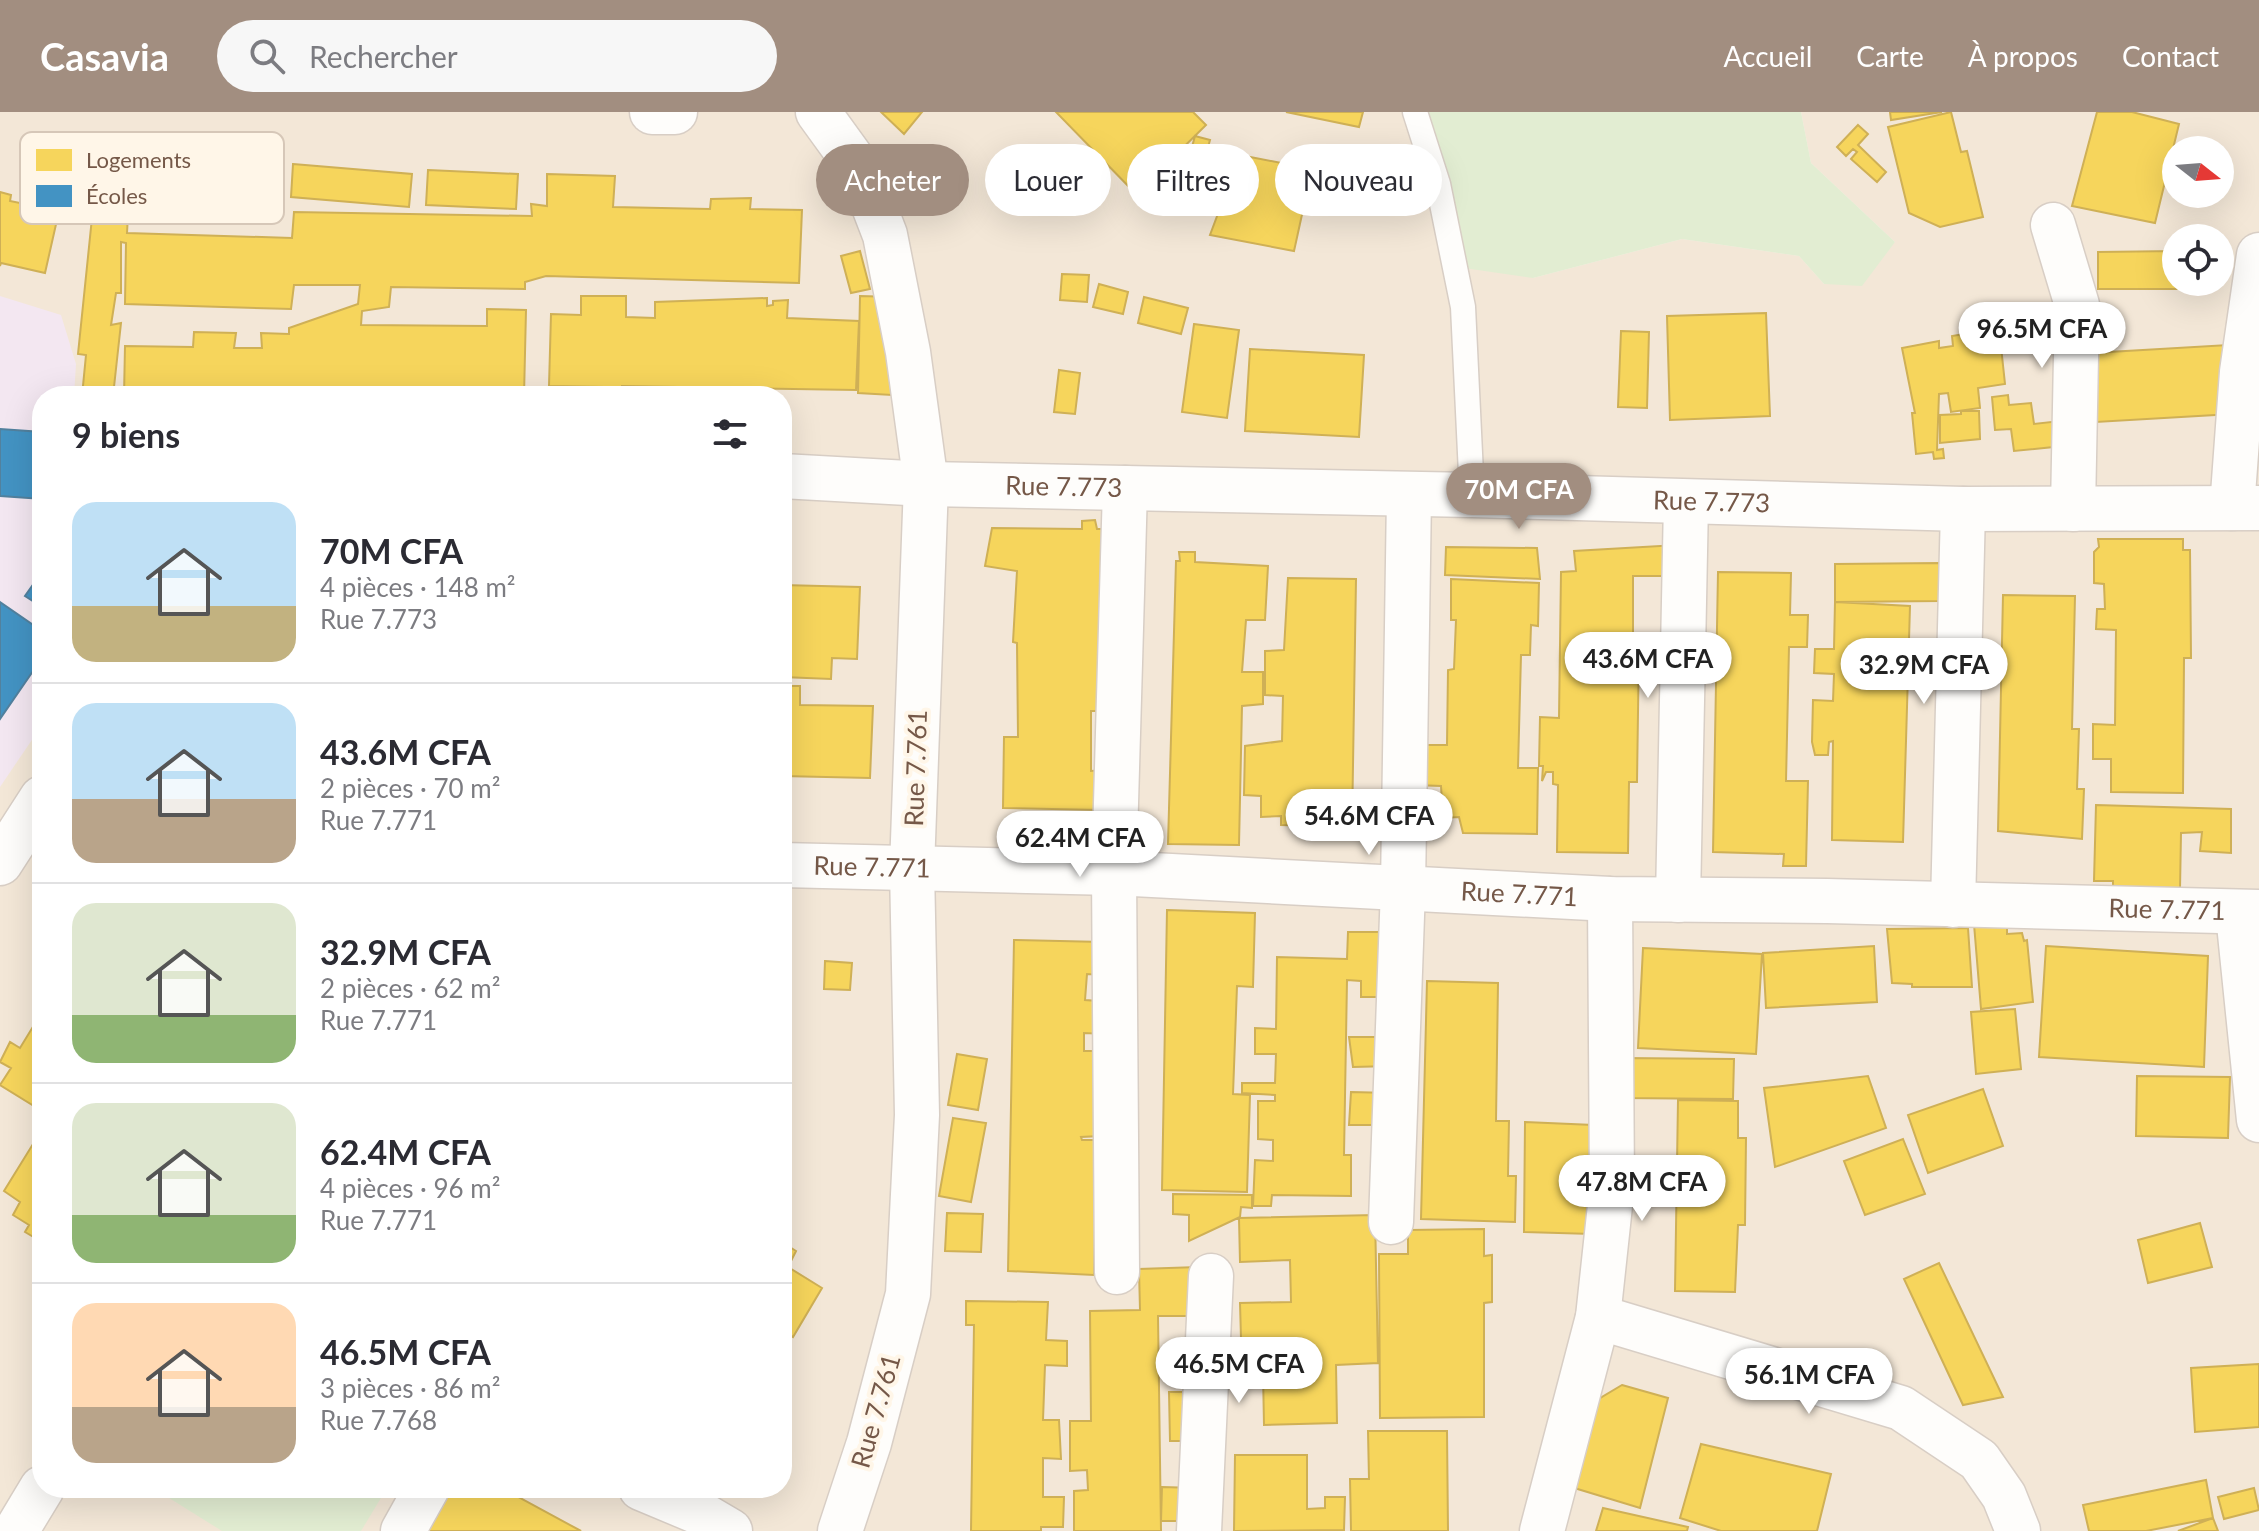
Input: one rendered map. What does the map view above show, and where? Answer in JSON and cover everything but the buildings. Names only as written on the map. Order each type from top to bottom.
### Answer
[{"type":"street","points":[[652,112],[675,112]]},
{"type":"street","name":"Rue 7.761","points":[[818,112],[860,170],[885,235],[908,352],[926,484],[912,868],[917,1115],[908,1294],[869,1443],[840,1531]]},
{"type":"street","points":[[2053,225],[2077,305],[2073,509]]},
{"type":"street","points":[[2245,508],[2242,372],[2259,255]]},
{"type":"street","name":"Rue 7.773","points":[[792,477],[926,484],[1963,509],[2245,508]]},
{"type":"street","points":[[1117,1272],[1114,873],[1125,488]]},
{"type":"street","points":[[1391,1222],[1403,888],[1409,495]]},
{"type":"street","points":[[1678,900],[1686,502]]},
{"type":"street","points":[[1953,905],[1963,509]]},
{"type":"street","points":[[0,863],[32,813]]},
{"type":"street","name":"Rue 7.771","points":[[792,865],[1114,873],[1610,899],[2248,913]]},
{"type":"street","points":[[1542,1531],[1598,1317],[1612,1187],[1610,899]]},
{"type":"street","points":[[2248,913],[2259,1120]]},
{"type":"street","points":[[1199,1531],[1211,1276]]},
{"type":"street","points":[[1598,1317],[1901,1408],[1979,1460],[2004,1496],[2018,1531]]},
{"type":"street","points":[[16,1531],[36,1498]]},
{"type":"street","points":[[403,1531],[421,1498]]},
{"type":"street","points":[[665,1498],[696,1511],[730,1531]]},
{"type":"lane","points":[[1415,112],[1438,184],[1463,307],[1472,495]]},
{"type":"shaded area","points":[[0,112],[1427,112],[1533,278],[1682,239],[1799,256],[1824,284],[1895,242],[1811,163],[1801,112],[2259,112],[2259,1531],[0,1531]]},
{"type":"shaded area","points":[[0,296],[61,315],[76,364],[75,386],[32,386],[32,740],[0,787]]},
{"type":"green space","points":[[1427,112],[1801,112],[1811,163],[1895,242],[1862,286],[1824,284],[1799,256],[1682,239],[1533,278],[1457,267],[1434,216],[1442,216],[1442,144],[1425,144]]},
{"type":"green space","points":[[169,1498],[381,1498],[361,1531],[222,1531]]}]
